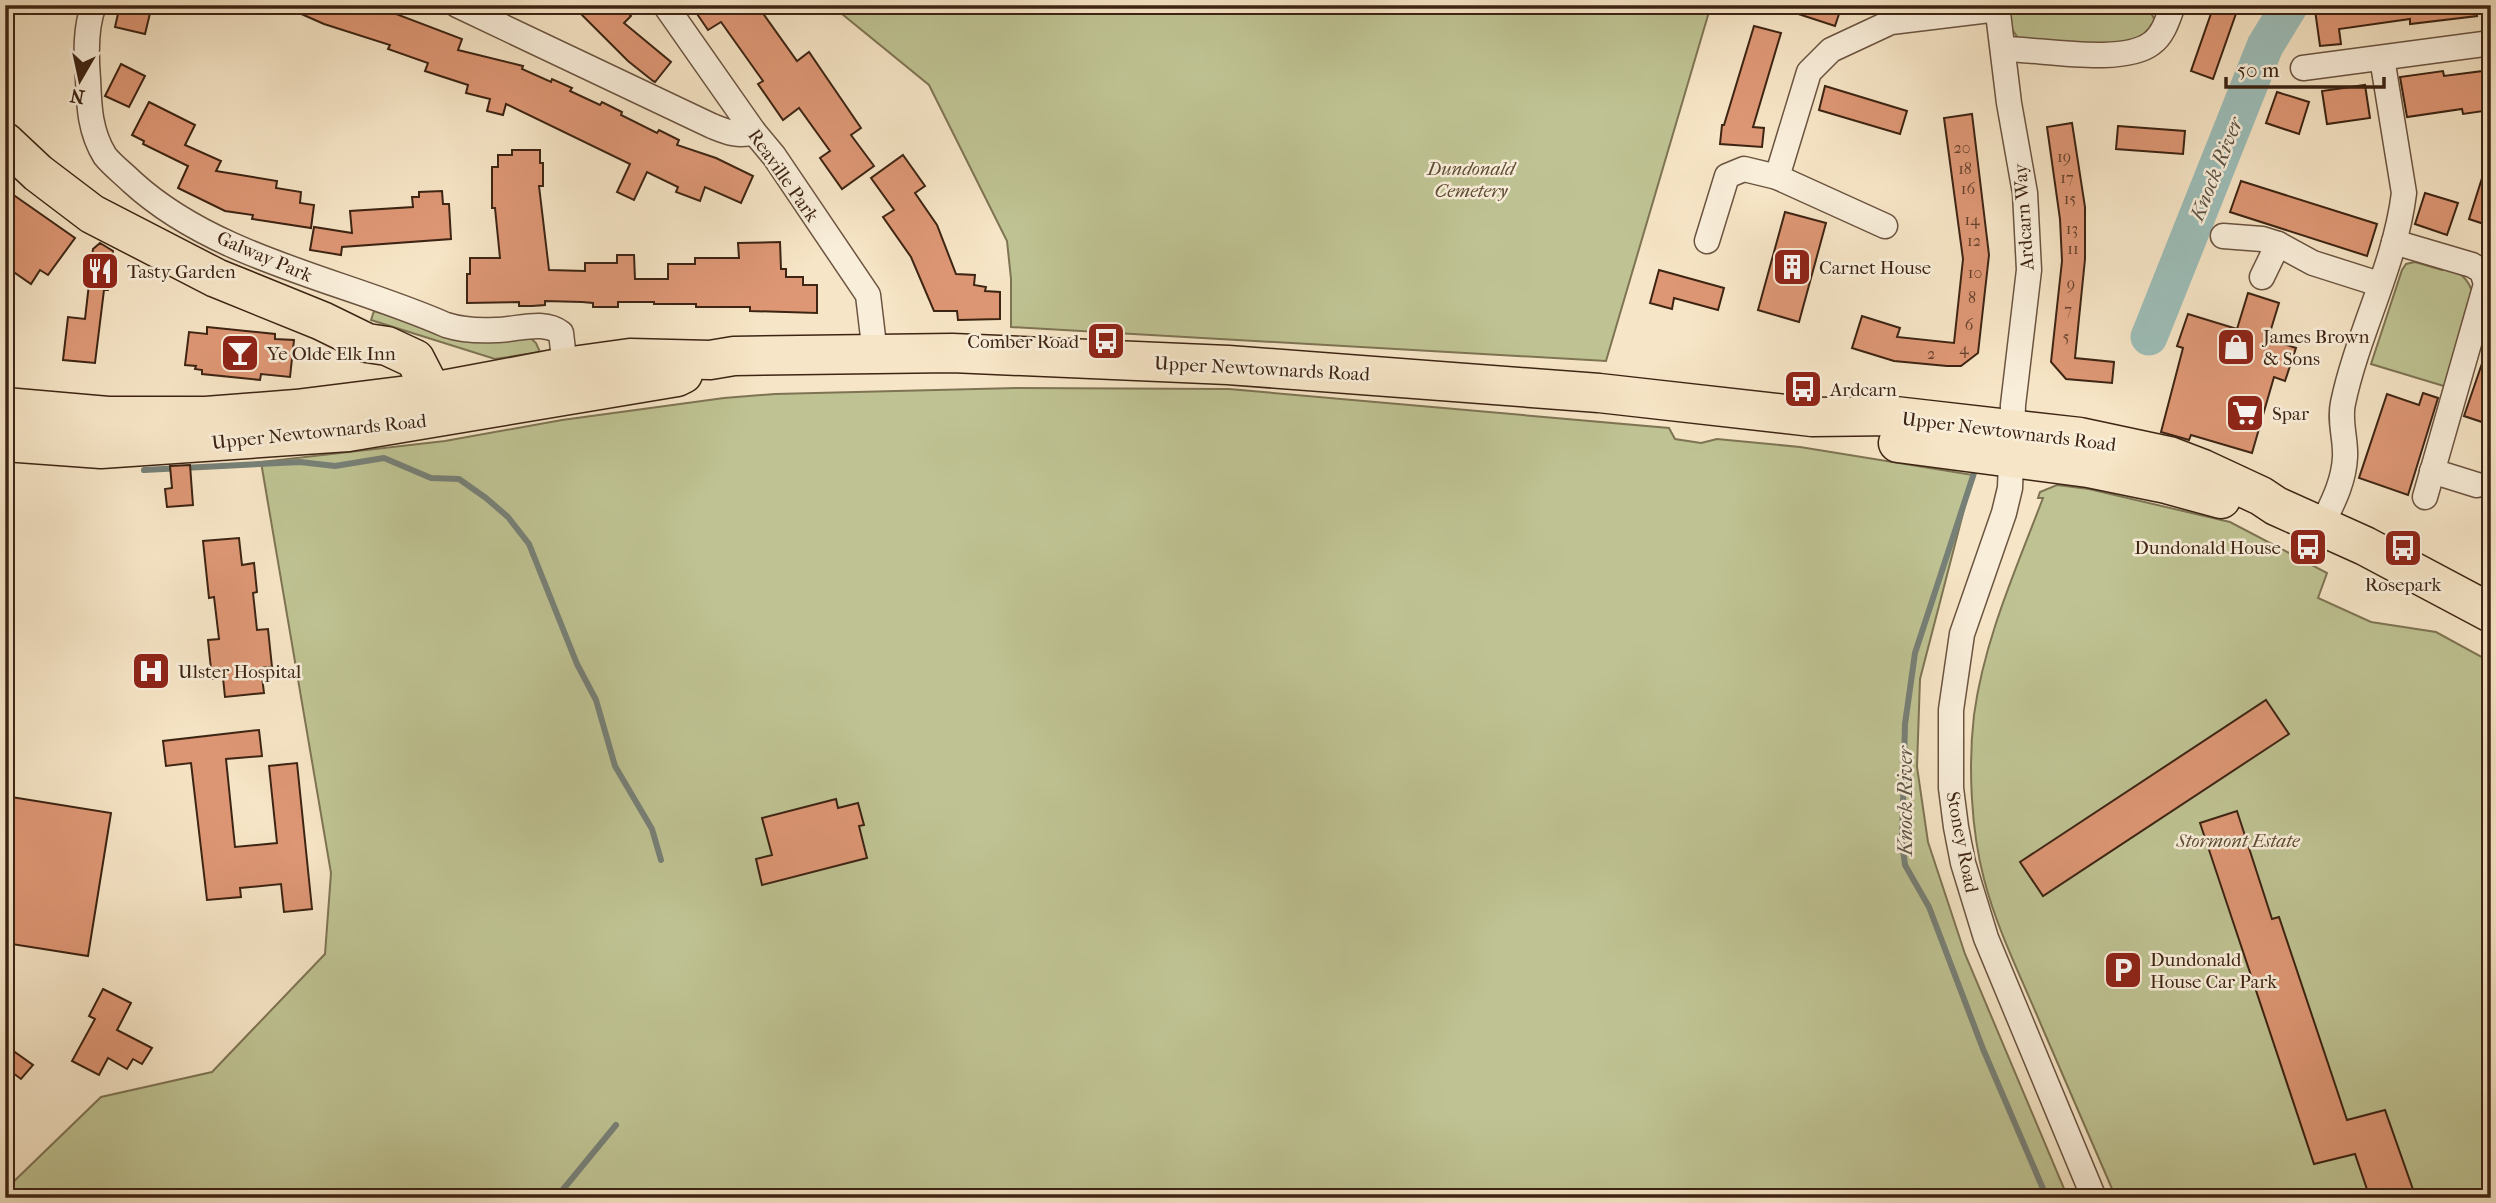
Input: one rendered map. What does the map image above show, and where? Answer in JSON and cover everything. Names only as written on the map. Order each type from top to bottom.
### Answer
[{"type":"highway","points":[[5,142],[38,173],[92,214],[216,278],[322,321],[364,342],[387,346],[415,359],[434,405]]},
{"type":"highway","points":[[364,342],[382,337],[425,350],[490,380]]},
{"type":"highway","points":[[351,402],[370,387],[373,376],[372,363],[364,342]]},
{"type":"highway","name":"Upper Newtownards Road","points":[[5,442],[114,448],[348,432],[434,405],[490,380],[630,358],[710,360],[734,356],[1009,355],[1305,370],[1599,393],[1812,417],[1895,416],[2011,444],[2081,437],[2169,456],[2215,474],[2276,506],[2365,546],[2491,613]]},
{"type":"highway","name":"Upper Newtownards Road","points":[[5,407],[120,416],[206,416],[351,402],[434,405],[677,377],[710,360]]},
{"type":"street","name":"Galway Park","points":[[94,5],[90,16],[87,62],[90,124],[106,157],[145,193],[192,224],[263,258],[446,325],[497,330],[545,326],[555,328],[561,333],[565,367]]},
{"type":"street","points":[[457,5],[712,126],[729,133],[744,135],[754,132]]},
{"type":"street","name":"Reaville Park","points":[[665,5],[754,132],[774,156],[868,296],[875,354]]},
{"type":"street","points":[[2003,49],[2101,55],[2136,51],[2151,44],[2159,36],[2173,5]]},
{"type":"street","points":[[1777,177],[1809,72],[1831,50],[1888,14],[1997,7]]},
{"type":"street","name":"Ardcarn Way","points":[[1997,7],[2009,103],[2025,193],[2029,270],[2011,444]]},
{"type":"street","points":[[2303,68],[2491,43]]},
{"type":"street","points":[[2321,527],[2341,484],[2345,456],[2342,405],[2394,242],[2404,193],[2382,58]]},
{"type":"street","points":[[1707,241],[1727,176],[1744,169],[1777,177],[1885,226]]},
{"type":"street","points":[[2222,236],[2252,236],[2278,244],[2313,263],[2379,284]]},
{"type":"street","points":[[2394,242],[2472,265],[2482,271],[2486,284],[2425,497]]},
{"type":"street","points":[[2262,277],[2278,244]]},
{"type":"street","name":"Stoney Road","points":[[2011,444],[2008,501],[1969,613],[1956,670],[1951,709],[1951,788],[1964,863],[1986,938],[2094,1198]]},
{"type":"street","points":[[2432,471],[2477,485]]},
{"type":"green space","name":"Dundonald Cemetery","points":[[831,5],[1711,5],[1606,361],[1011,327],[1011,279],[1007,241],[929,85]]},
{"type":"green space","points":[[2007,5],[2150,5],[2149,9],[2157,24],[2125,49],[2018,38],[2009,25]]},
{"type":"green space","points":[[2415,262],[2442,270],[2443,265],[2454,270],[2466,279],[2473,294],[2447,387],[2371,364],[2402,270],[2406,264]]},
{"type":"green space","points":[[374,311],[438,330],[528,336],[536,343],[540,352],[495,359],[371,320]]},
{"type":"green space","points":[[1017,388],[1229,389],[1669,428],[1675,439],[1701,443],[1717,439],[1800,447],[1973,475],[1920,679],[1917,767],[1928,842],[1965,954],[2068,1198],[5,1198],[5,1190],[101,1097],[212,1072],[325,954],[331,873],[261,462],[445,441],[562,420],[724,398],[775,394]]},
{"type":"green space","name":"Stormont Estate","points":[[2057,485],[2089,489],[2230,522],[2327,573],[2318,598],[2371,622],[2436,632],[2491,662],[2491,1198],[2116,1198],[1996,917],[1984,879],[1974,819],[1972,735],[1985,659],[2002,605],[2043,498],[2038,498],[2040,492]]},
{"type":"building","points":[[120,5],[152,5],[145,34],[115,27]]},
{"type":"building","points":[[281,5],[390,5],[388,11],[462,39],[458,50],[523,66],[522,69],[572,88],[570,91],[600,105],[602,102],[657,133],[659,130],[679,140],[677,145],[716,158],[753,176],[741,203],[705,187],[700,201],[676,192],[678,187],[647,172],[634,200],[617,192],[630,164],[506,104],[503,115],[487,111],[490,99],[466,93],[468,85],[425,71],[428,63],[388,49],[390,45],[324,24]]},
{"type":"building","points":[[572,5],[621,5],[631,16],[624,23],[671,62],[655,82],[653,81],[628,61]]},
{"type":"building","points":[[691,5],[757,5],[797,61],[809,52],[861,128],[851,135],[874,166],[842,189],[820,158],[830,151],[799,108],[783,120],[758,84],[763,81],[721,22],[708,30]]},
{"type":"building","points":[[1783,5],[1842,5],[1835,26],[1783,9]]},
{"type":"building","points":[[2214,5],[2239,5],[2213,79],[2191,71]]},
{"type":"building","points":[[2348,5],[2476,5],[2477,16],[2410,24],[2410,19],[2339,29],[2341,44],[2320,46],[2315,10]]},
{"type":"building","points":[[1754,26],[1781,33],[1753,127],[1764,128],[1762,147],[1720,144],[1722,125]]},
{"type":"building","points":[[121,64],[145,76],[129,107],[105,96]]},
{"type":"building","points":[[2491,70],[2491,110],[2463,114],[2462,109],[2407,117],[2400,77],[2443,71],[2444,76]]},
{"type":"building","points":[[2365,85],[2370,118],[2327,124],[2322,91]]},
{"type":"building","points":[[1825,86],[1907,111],[1900,134],[1819,110]]},
{"type":"building","points":[[2277,92],[2309,102],[2299,134],[2266,123]]},
{"type":"building","points":[[149,102],[195,125],[185,145],[221,161],[216,171],[277,181],[276,188],[301,192],[300,203],[314,205],[311,228],[252,219],[253,215],[225,211],[178,188],[188,166],[143,144],[144,141],[132,135]]},
{"type":"building","points":[[1972,114],[1989,255],[1978,353],[1961,366],[1947,366],[1894,361],[1852,348],[1862,316],[1900,328],[1897,337],[1954,343],[1963,259],[1944,118]]},
{"type":"building","points":[[2072,123],[2085,207],[2085,259],[2075,358],[2114,362],[2112,383],[2066,379],[2051,362],[2062,261],[2060,219],[2047,127]]},
{"type":"building","points":[[2118,126],[2185,131],[2183,154],[2116,149]]},
{"type":"building","points":[[512,150],[540,150],[543,186],[539,186],[549,270],[585,271],[585,263],[617,263],[617,255],[634,255],[635,279],[668,279],[668,264],[695,264],[695,258],[739,258],[738,243],[780,242],[781,269],[786,269],[786,277],[803,277],[803,285],[817,285],[817,313],[750,311],[750,307],[696,307],[696,304],[654,302],[618,302],[618,307],[545,301],[545,305],[532,306],[519,306],[519,302],[467,303],[470,258],[500,258],[495,208],[492,208],[492,167],[498,167],[498,155],[512,155]]},
{"type":"building","points":[[903,155],[925,186],[915,193],[937,225],[956,274],[975,275],[974,285],[986,287],[985,291],[1000,292],[1000,319],[958,320],[957,311],[934,311],[911,257],[883,217],[894,210],[871,178]]},
{"type":"building","points":[[2483,175],[2490,226],[2469,219]]},
{"type":"building","points":[[2241,181],[2377,224],[2367,256],[2230,212]]},
{"type":"building","points":[[5,189],[75,238],[48,275],[40,270],[31,284],[5,266]]},
{"type":"building","points":[[442,191],[443,204],[449,204],[451,239],[342,247],[341,255],[310,250],[314,227],[352,233],[350,211],[413,207],[412,197],[419,197],[419,192]]},
{"type":"building","points":[[2425,193],[2458,203],[2447,235],[2415,224]]},
{"type":"building","name":"Carnet House","points":[[1785,212],[1826,223],[1799,322],[1758,310]]},
{"type":"building","points":[[100,243],[113,251],[108,290],[104,290],[95,363],[63,360],[68,317],[85,319],[93,249]]},
{"type":"building","points":[[1659,270],[1724,288],[1718,310],[1674,298],[1672,309],[1650,303]]},
{"type":"building","points":[[2248,293],[2279,303],[2268,339],[2296,348],[2285,381],[2274,377],[2252,453],[2191,435],[2189,440],[2161,432],[2183,348],[2177,346],[2188,314],[2237,329]]},
{"type":"building","name":"Ye Olde Elk Inn","points":[[207,327],[275,334],[275,339],[294,340],[290,377],[261,374],[260,380],[202,374],[202,370],[195,369],[196,366],[185,365],[189,332],[207,334]]},
{"type":"building","points":[[2488,346],[2491,346],[2491,425],[2464,416]]},
{"type":"building","points":[[2423,393],[2438,398],[2408,495],[2359,478],[2387,394],[2419,405]]},
{"type":"building","points":[[190,465],[193,505],[167,507],[165,489],[172,488],[170,466]]},
{"type":"building","points":[[239,538],[242,565],[254,563],[257,592],[253,593],[257,630],[268,629],[272,667],[261,668],[264,693],[225,697],[223,678],[212,679],[208,640],[219,639],[214,597],[209,598],[203,541]]},
{"type":"building","points":[[2266,700],[2289,734],[2043,896],[2020,862]]},
{"type":"building","points":[[259,730],[262,756],[226,759],[235,847],[277,843],[269,766],[297,763],[312,909],[284,912],[281,884],[240,888],[241,897],[207,900],[191,763],[166,766],[163,741]]},
{"type":"building","points":[[5,796],[111,813],[88,956],[5,943]]},
{"type":"building","points":[[836,799],[838,808],[858,803],[864,825],[859,826],[867,858],[762,885],[756,859],[772,855],[762,818]]},
{"type":"building","points":[[2237,811],[2272,919],[2279,917],[2347,1120],[2385,1110],[2416,1198],[2370,1198],[2355,1154],[2314,1164],[2200,823]]},
{"type":"building","points":[[103,989],[131,1003],[117,1030],[152,1048],[142,1064],[133,1059],[127,1069],[108,1058],[99,1075],[72,1061],[95,1019],[89,1016]]},
{"type":"building","points":[[5,1045],[33,1065],[21,1079],[5,1067]]},
{"type":"waterway","name":"Knock River","points":[[2149,337],[2265,46],[2290,5]]},
{"type":"waterway","points":[[144,470],[300,462],[335,466],[384,458],[431,478],[459,479],[486,498],[508,517],[529,544],[577,664],[596,700],[615,766],[652,829],[661,860]]},
{"type":"waterway","name":"Knock River","points":[[1975,470],[1915,653],[1905,724],[1902,842],[1905,865],[1929,907],[1983,1049],[2047,1198]]},
{"type":"waterway","points":[[556,1198],[616,1125]]},
{"type":"place","name":"Carnet House","points":[[1792,267]]},
{"type":"place","name":"Tasty Garden","points":[[100,271]]},
{"type":"place","name":"Comber Road","points":[[1106,341]]},
{"type":"place","name":"James Brown & Sons","points":[[2236,347]]},
{"type":"place","name":"Ye Olde Elk Inn","points":[[240,353]]},
{"type":"place","name":"Ardcarn","points":[[1803,389]]},
{"type":"place","name":"Spar","points":[[2245,413]]},
{"type":"place","name":"Dundonald House","points":[[2308,547]]},
{"type":"place","name":"Rosepark","points":[[2403,548]]},
{"type":"place","name":"Ulster Hospital","points":[[151,671]]},
{"type":"place","name":"Dundonald House Car Park","points":[[2123,970]]}]
